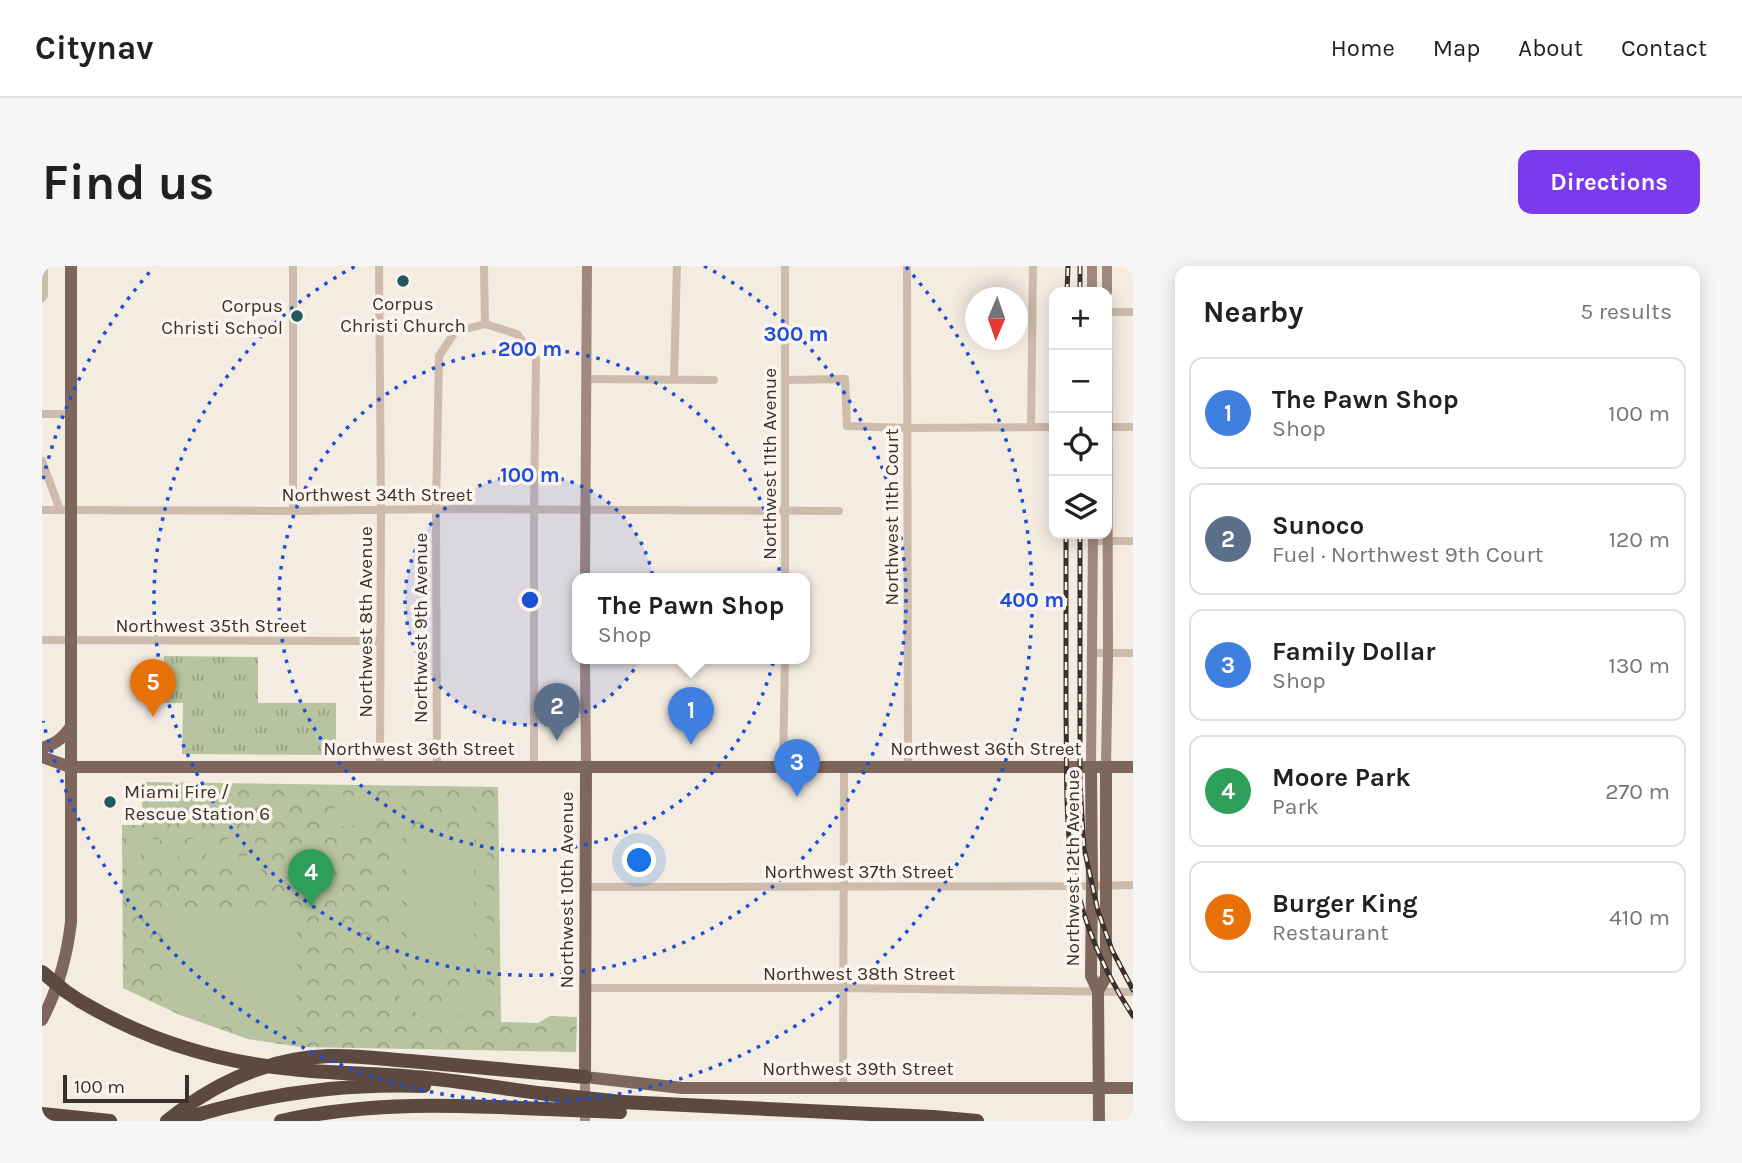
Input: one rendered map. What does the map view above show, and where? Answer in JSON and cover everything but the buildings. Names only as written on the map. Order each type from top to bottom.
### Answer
[{"type":"highway","points":[[42,972],[65,991],[111,1018],[198,1052],[239,1062],[293,1070],[426,1078],[495,1088],[547,1102]]},
{"type":"highway","points":[[167,1121],[191,1102],[253,1070],[325,1056],[584,1077]]},
{"type":"highway","points":[[177,1121],[244,1102],[304,1091],[416,1086],[495,1088]]},
{"type":"highway","points":[[281,1121],[352,1109],[401,1105],[547,1102],[621,1107],[691,1106],[977,1121]]},
{"type":"highway","points":[[42,1114],[110,1121]]},
{"type":"main road","points":[[42,1020],[59,980],[69,933],[71,897],[70,640],[65,510],[71,414],[71,266]]},
{"type":"main road","points":[[585,573],[587,266]]},
{"type":"main road","points":[[1092,266],[1092,287]]},
{"type":"main road","points":[[1107,266],[1107,287]]},
{"type":"main road","name":"Northwest 12th Avenue","points":[[1107,350],[1107,413]]},
{"type":"main road","name":"Northwest 12th Avenue","points":[[1098,991],[1106,977],[1107,476]]},
{"type":"main road","name":"Northwest 12th Avenue","points":[[1093,539],[1091,976],[1098,991],[1099,1121]]},
{"type":"main road","name":"Northwest 10th Avenue","points":[[585,664],[585,1121]]},
{"type":"main road","points":[[42,748],[54,744],[70,728]]},
{"type":"main road","name":"Northwest 36th Street","points":[[42,757],[70,766],[1133,767]]},
{"type":"main road","name":"Northwest 39th Street","points":[[584,1077],[682,1088],[1133,1088]]},
{"type":"street","points":[[42,298],[44,266]]},
{"type":"street","points":[[293,266],[293,511]]},
{"type":"street","name":"Northwest 8th Avenue","points":[[379,266],[380,767]]},
{"type":"street","points":[[484,266],[485,324],[517,334],[536,359],[534,766]]},
{"type":"street","points":[[674,379],[677,266]]},
{"type":"street","name":"Northwest 11th Avenue","points":[[785,266],[785,573]]},
{"type":"street","name":"Northwest 11th Court","points":[[907,266],[908,767]]},
{"type":"street","points":[[1031,427],[1033,266]]},
{"type":"street","points":[[1112,310],[1133,312]]},
{"type":"street","name":"Northwest 9th Avenue","points":[[437,767],[436,509],[439,356],[455,332],[485,324]]},
{"type":"street","points":[[586,379],[714,380]]},
{"type":"street","points":[[785,380],[845,379],[847,426],[1049,427]]},
{"type":"street","points":[[42,414],[71,414]]},
{"type":"street","points":[[1112,427],[1133,427]]},
{"type":"street","points":[[42,461],[54,496],[65,510]]},
{"type":"street","name":"Northwest 34th Street","points":[[42,510],[839,511]]},
{"type":"street","points":[[1098,539],[1133,541]]},
{"type":"street","name":"Northwest 35th Street","points":[[42,640],[380,641]]},
{"type":"street","points":[[1092,653],[1133,653]]},
{"type":"street","points":[[783,768],[785,664]]},
{"type":"street","points":[[842,1087],[844,768]]},
{"type":"street","name":"Northwest 37th Street","points":[[585,887],[1133,884]]},
{"type":"street","name":"Northwest 38th Street","points":[[585,988],[1133,992]]},
{"type":"green space","points":[[164,656],[258,657],[258,703],[336,703],[336,755],[182,754],[183,703],[164,703]]},
{"type":"green space","points":[[142,782],[498,787],[501,1022],[538,1023],[550,1016],[577,1017],[576,1052],[300,1047],[248,1039],[180,1015],[123,988],[122,825],[142,825]]},
{"type":"green space","points":[[159,792],[159,822],[145,822],[145,793]]},
{"type":"green space","points":[[206,792],[220,792],[220,821],[206,822]]},
{"type":"green space","points":[[238,792],[239,822],[225,822],[224,793]]},
{"type":"green space","points":[[164,793],[178,793],[178,822],[164,822]]},
{"type":"green space","points":[[187,793],[201,793],[201,822],[187,822]]},
{"type":"green space","points":[[357,794],[376,794],[375,826],[356,826]]},
{"type":"green space","points":[[334,795],[353,795],[353,827],[334,826]]},
{"type":"green space","points":[[441,796],[471,806],[477,814],[476,798],[486,799],[486,1010],[476,1011],[476,1000],[460,1014],[442,1019],[423,1016],[407,1007],[392,977],[392,797],[401,797],[402,814],[419,801]],"holes":[[[436,806],[467,818],[476,838],[476,976],[466,997],[452,1006],[435,1008],[413,998],[406,989],[402,975],[402,839],[409,821],[418,813]]]},
{"type":"green space","points":[[411,837],[474,837],[474,975],[411,975]]},
{"type":"green space","points":[[126,838],[140,838],[141,867],[127,868]]},
{"type":"green space","points":[[202,838],[202,868],[188,868],[188,839]]},
{"type":"green space","points":[[206,838],[220,838],[220,868],[206,868]]},
{"type":"green space","points":[[239,838],[239,868],[225,868],[225,839]]},
{"type":"green space","points":[[146,839],[160,839],[160,868],[146,868]]},
{"type":"green space","points":[[164,839],[178,839],[178,868],[164,868]]},
{"type":"green space","points":[[247,853],[262,853],[261,881],[247,880]]},
{"type":"green space","points":[[291,906],[297,915],[296,1041],[252,1035],[182,1006],[166,992],[161,946],[165,908]]},
{"type":"railway","points":[[1067,287],[1068,266]]},
{"type":"railway","points":[[1080,266],[1080,287]]},
{"type":"railway","points":[[1066,539],[1066,782],[1073,870],[1084,914],[1100,957],[1133,1016]]},
{"type":"railway","points":[[1080,539],[1080,784],[1084,848],[1098,911],[1112,950],[1133,990]]},
{"type":"place","name":"Corpus Christi Church","points":[[403,281]]},
{"type":"place","name":"Corpus Christi School","points":[[297,316]]},
{"type":"place","name":"Burger King","points":[[153,717]]},
{"type":"place","name":"Sunoco","points":[[557,741]]},
{"type":"place","name":"The Pawn Shop","points":[[691,745]]},
{"type":"place","name":"Family Dollar","points":[[797,797]]},
{"type":"place","name":"Miami Fire / Rescue Station 6","points":[[110,802]]},
{"type":"place","name":"Moore Park","points":[[311,907]]}]
